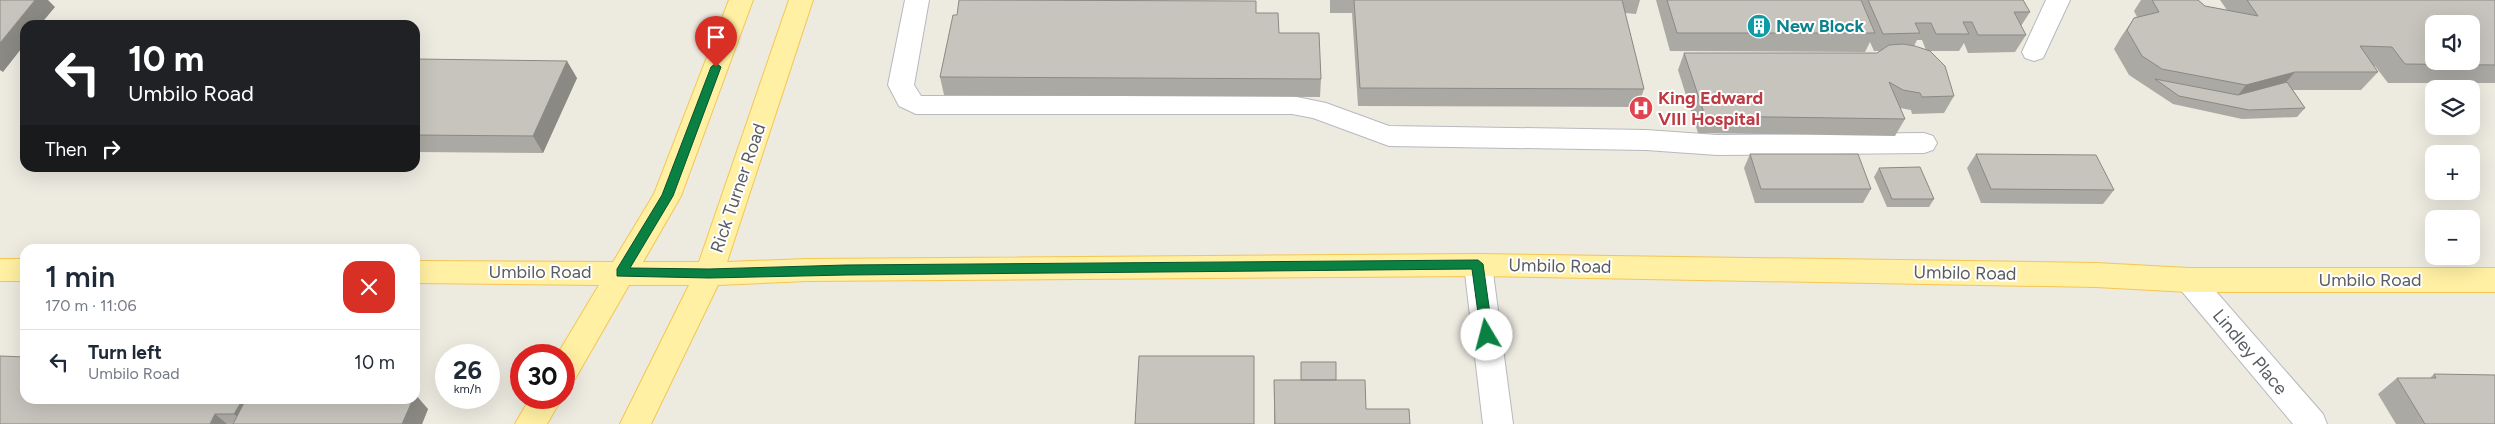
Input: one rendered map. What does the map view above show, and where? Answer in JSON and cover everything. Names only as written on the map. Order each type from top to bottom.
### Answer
[{"type":"main road","points":[[575,351],[667,196],[741,0]]},
{"type":"main road","name":"Rick Turner Road","points":[[636,424],[709,274],[801,0]]},
{"type":"main road","name":"Umbilo Road","points":[[420,272],[709,274],[846,270],[1478,264],[2086,275],[2189,280],[2495,280]]},
{"type":"main road","points":[[0,270],[20,270]]},
{"type":"main road","points":[[530,424],[540,409]]},
{"type":"street","points":[[917,0],[902,85],[904,95],[916,105],[1292,105],[1318,110],[1389,136],[1646,140],[1717,146],[1924,144]]},
{"type":"street","points":[[2034,52],[2058,0]]},
{"type":"street","points":[[1478,264],[1498,424]]},
{"type":"street","name":"Lindley Place","points":[[2189,280],[2312,424]]},
{"type":"building","points":[[0,0],[35,0],[0,43]]},
{"type":"building","points":[[959,0],[1256,1],[1256,13],[1278,13],[1279,33],[1319,33],[1321,79],[940,77],[953,15],[957,15]]},
{"type":"building","points":[[1354,0],[1622,0],[1644,89],[1360,88]]},
{"type":"building","points":[[1667,0],[1861,0],[1875,33],[1677,33]]},
{"type":"building","points":[[1868,0],[2023,0],[2030,12],[2014,12],[2026,35],[1978,35],[1972,22],[1963,22],[1969,34],[1936,34],[1931,23],[1915,23],[1920,33],[1883,34]]},
{"type":"building","points":[[2152,0],[2198,0],[2205,6],[2258,16],[2247,0],[2495,0],[2495,65],[2480,65],[2480,15],[2425,15],[2425,64],[2405,64],[2392,47],[2360,46],[2378,72],[2295,72],[2246,85],[2162,69],[2142,56],[2127,30],[2134,18],[2159,12]]},
{"type":"building","points":[[1903,44],[1930,51],[1945,66],[1954,96],[1922,97],[1920,93],[1903,90],[1889,82],[1905,119],[1705,116],[1684,53],[1877,53],[1889,45]]},
{"type":"building","points":[[420,59],[567,61],[533,136],[420,135]]},
{"type":"building","points":[[2155,79],[2238,95],[2287,82],[2305,108],[2249,110],[2179,96]]},
{"type":"building","points":[[1750,154],[1858,154],[1871,189],[1761,189]]},
{"type":"building","points":[[1976,154],[2096,155],[2114,190],[1991,189]]},
{"type":"building","points":[[1920,167],[1934,199],[1892,199],[1879,168]]},
{"type":"building","points":[[0,356],[20,357],[20,404],[240,404],[234,414],[215,414],[210,424],[0,424]]},
{"type":"building","points":[[1139,356],[1254,356],[1254,424],[1135,424]]},
{"type":"building","points":[[1301,362],[1336,362],[1336,380],[1301,380]]},
{"type":"building","points":[[2434,374],[2495,375],[2495,424],[2425,424],[2397,378],[2436,378]]},
{"type":"building","points":[[1274,380],[1365,380],[1366,409],[1409,409],[1410,424],[1275,424]]},
{"type":"building","points":[[243,404],[411,404],[402,424],[233,424]]},
{"type":"place","name":"New Block","points":[[1759,26]]},
{"type":"place","name":"King Edward VIII Hospital","points":[[1641,108]]},
{"type":"route","points":[[716,67],[667,196],[622,272],[709,274],[807,270],[1478,264],[1487,335]]}]
